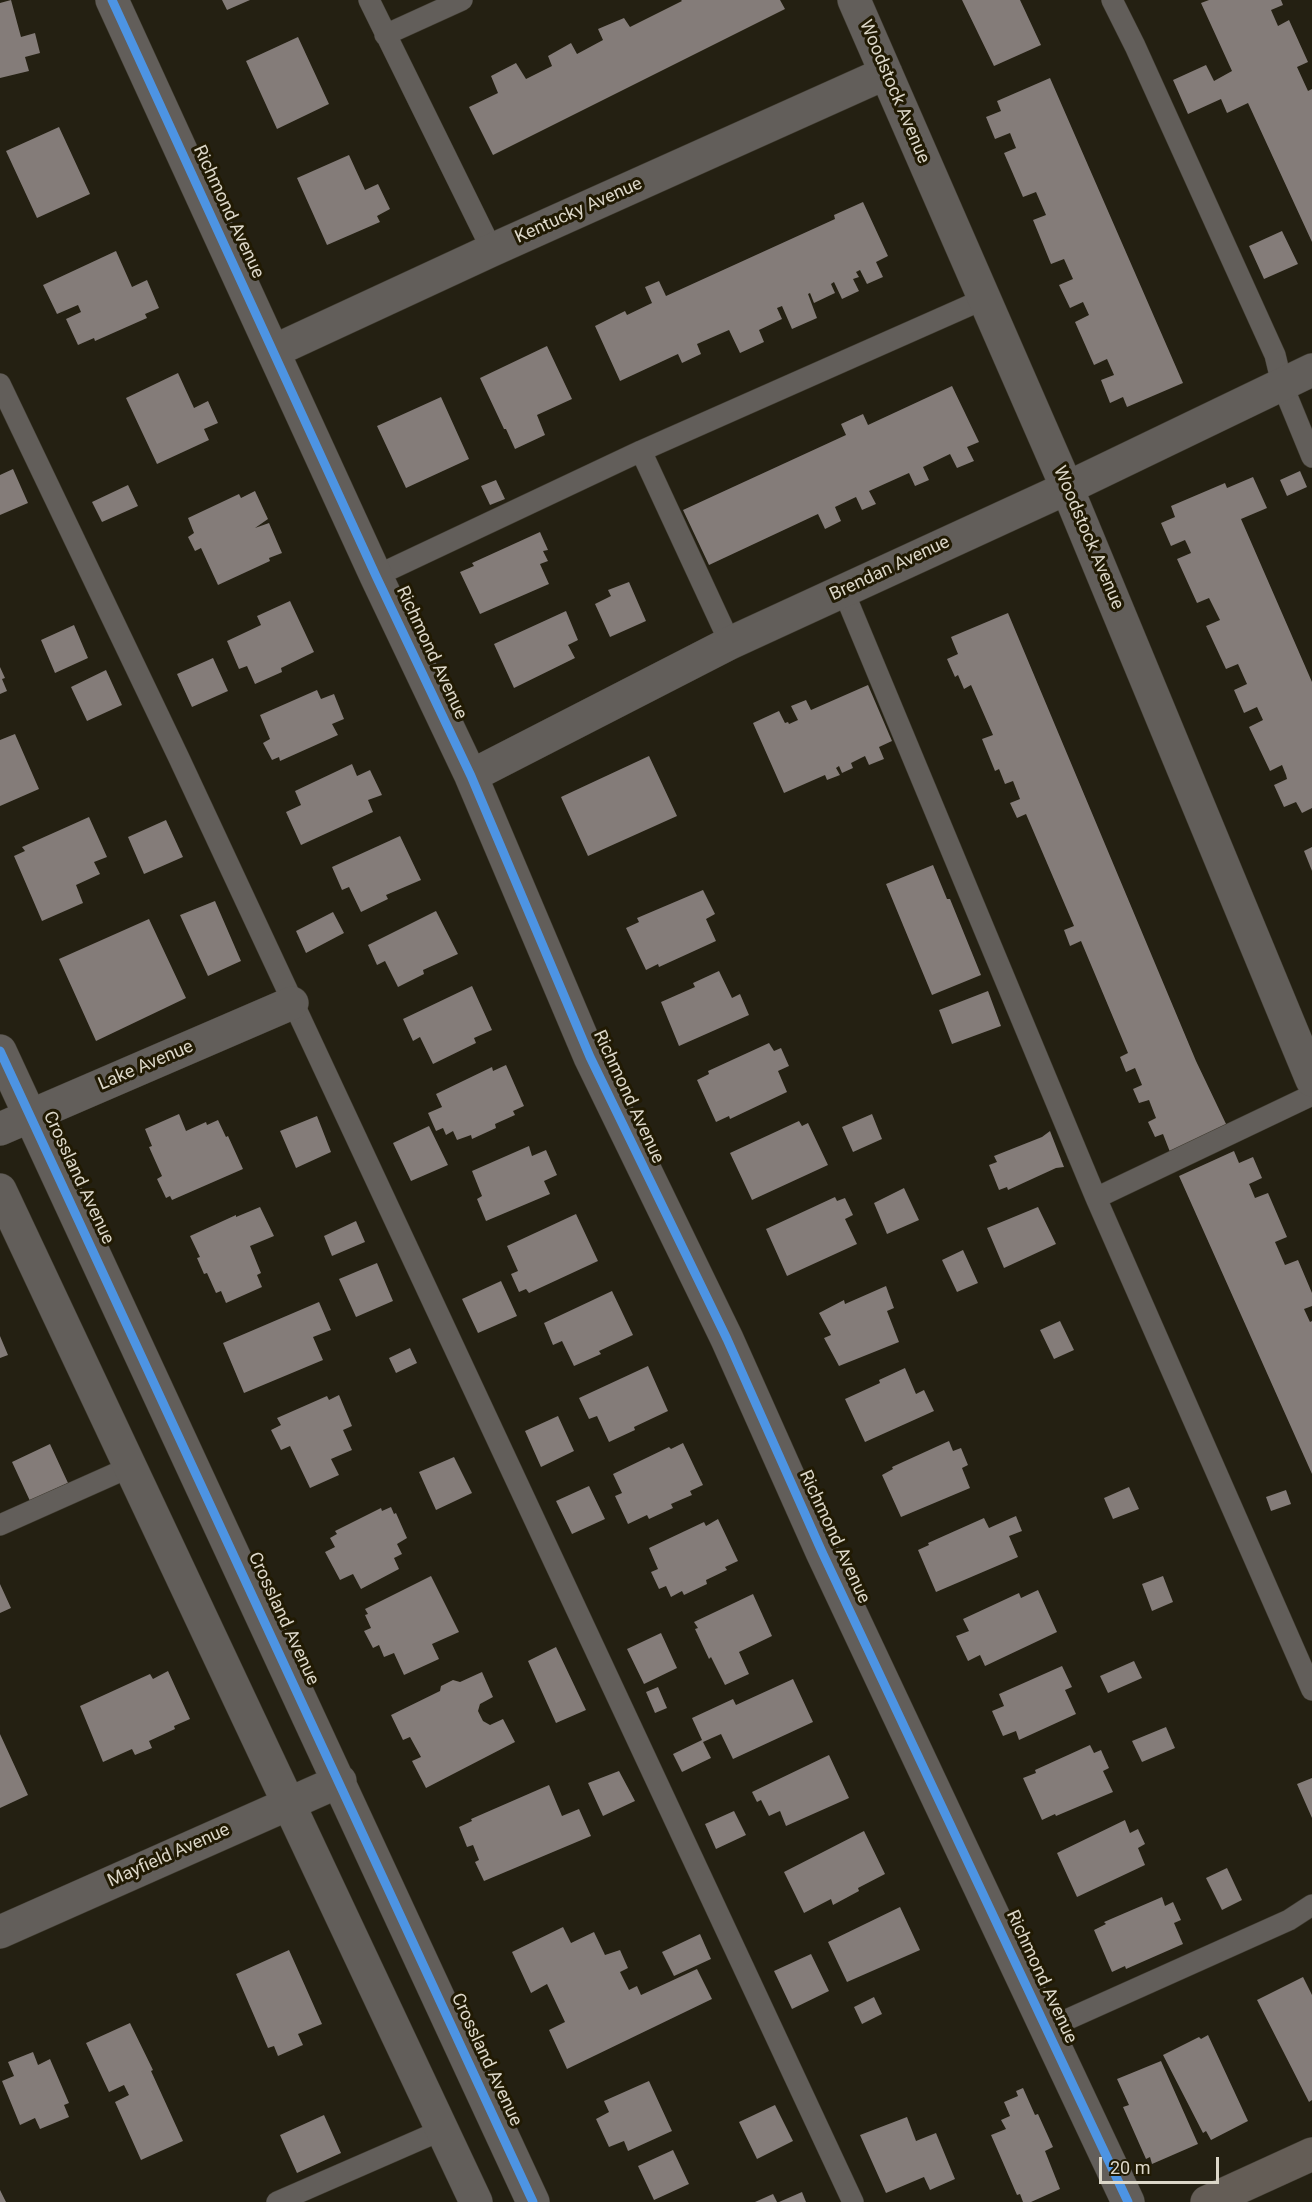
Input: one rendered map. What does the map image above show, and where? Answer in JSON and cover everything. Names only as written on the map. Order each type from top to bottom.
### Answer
[{"type":"main road","points":[[1207,2202],[1312,2154]]},
{"type":"street","name":"Richmond Avenue","points":[[112,0],[376,576],[471,776],[590,1057],[727,1339],[822,1552],[1128,2202]]},
{"type":"street","name":"Woodstock Avenue","points":[[854,0],[1067,488],[1312,1080]]},
{"type":"street","name":"Kentucky Avenue","points":[[274,351],[886,73]]},
{"type":"street","name":"Brendan Avenue","points":[[471,776],[730,643],[1067,488],[1312,370]]},
{"type":"street","name":"Lake Avenue","points":[[0,1130],[292,1003]]},
{"type":"street","name":"Crossland Avenue","points":[[0,1051],[533,2202]]},
{"type":"street","points":[[0,1190],[476,2202]]},
{"type":"street","name":"Mayfield Avenue","points":[[0,1932],[339,1781]]},
{"type":"lane","points":[[369,0],[492,250]]},
{"type":"lane","points":[[385,34],[462,0]]},
{"type":"lane","points":[[1112,0],[1275,355],[1282,384],[1312,457]]},
{"type":"lane","points":[[376,576],[641,451],[984,299]]},
{"type":"lane","points":[[0,384],[178,756],[853,2202]]},
{"type":"lane","points":[[641,451],[730,643]]},
{"type":"lane","points":[[843,590],[1096,1198],[1312,1690]]},
{"type":"lane","points":[[1096,1198],[1312,1095]]},
{"type":"lane","points":[[0,1525],[130,1467]]},
{"type":"lane","points":[[1046,2029],[1289,1920],[1312,1905]]},
{"type":"lane","points":[[277,2202],[442,2130]]},
{"type":"building","points":[[11,0],[21,37],[35,33],[40,53],[25,57],[29,71],[0,78],[0,3]]},
{"type":"building","points":[[222,0],[250,0],[227,10]]},
{"type":"building","points":[[681,0],[780,0],[785,9],[493,155],[469,107],[498,93],[491,76],[516,63],[526,79],[552,66],[548,56],[571,43],[577,54],[603,40],[598,29],[624,18],[630,27]]},
{"type":"building","points":[[962,0],[1020,0],[1041,45],[994,66]]},
{"type":"building","points":[[1209,0],[1281,0],[1283,5],[1271,10],[1278,26],[1289,20],[1308,62],[1297,67],[1308,91],[1312,89],[1312,242],[1248,103],[1227,113],[1221,99],[1188,114],[1173,80],[1206,65],[1214,81],[1232,71],[1201,3]]},
{"type":"building","points":[[298,37],[329,104],[277,129],[246,61]]},
{"type":"building","points":[[1050,78],[1183,383],[1127,407],[1123,397],[1110,403],[1101,380],[1114,375],[1107,359],[1094,365],[1075,322],[1089,315],[1083,302],[1070,308],[1059,285],[1073,279],[1064,259],[1051,264],[1033,220],[1046,215],[1036,192],[1023,197],[1004,153],[1016,148],[1010,133],[995,139],[986,117],[1001,111],[997,101]]},
{"type":"building","points":[[59,127],[90,194],[37,218],[6,151]]},
{"type":"building","points":[[349,155],[365,190],[378,184],[390,209],[377,216],[380,222],[327,245],[297,178]]},
{"type":"building","points":[[863,202],[888,256],[876,262],[883,277],[867,284],[860,270],[856,272],[859,277],[853,279],[859,291],[842,299],[834,282],[831,284],[835,293],[814,303],[810,293],[808,294],[817,318],[792,329],[782,306],[777,308],[782,319],[759,330],[764,342],[740,353],[729,330],[697,344],[701,354],[682,363],[678,354],[620,381],[595,326],[625,311],[627,315],[652,303],[645,287],[659,281],[666,296],[835,219],[834,215]]},
{"type":"building","points":[[1282,231],[1298,264],[1264,279],[1249,246]]},
{"type":"building","points":[[116,251],[132,287],[147,280],[159,308],[145,314],[147,318],[95,341],[94,338],[78,345],[66,319],[81,312],[78,305],[57,314],[43,285]]},
{"type":"building","points":[[547,346],[572,399],[537,415],[545,435],[515,449],[480,378]]},
{"type":"building","points":[[178,373],[194,408],[208,401],[218,423],[204,429],[209,440],[157,464],[126,398]]},
{"type":"building","points":[[952,386],[979,442],[967,447],[974,461],[957,468],[950,454],[923,467],[929,480],[915,486],[909,473],[869,491],[876,504],[862,510],[856,497],[835,507],[841,521],[825,529],[818,514],[709,565],[683,510],[846,435],[841,424],[863,414],[868,425]]},
{"type":"building","points":[[441,397],[469,459],[406,488],[377,426]]},
{"type":"building","points":[[13,469],[28,503],[0,515],[0,475]]},
{"type":"building","points":[[1300,471],[1307,487],[1287,496],[1280,480]]},
{"type":"building","points":[[1253,477],[1267,508],[1241,519],[1312,682],[1312,808],[1302,813],[1296,802],[1284,807],[1274,785],[1287,779],[1282,765],[1270,771],[1249,727],[1263,720],[1257,707],[1244,713],[1234,690],[1247,684],[1238,664],[1226,669],[1206,626],[1220,620],[1209,598],[1197,603],[1177,559],[1191,553],[1187,544],[1185,540],[1171,546],[1161,523],[1175,517],[1171,506],[1225,483],[1227,488]]},
{"type":"building","points":[[496,480],[505,499],[490,505],[481,486]]},
{"type":"building","points":[[128,485],[138,506],[102,522],[92,502]]},
{"type":"building","points":[[255,491],[268,519],[255,528],[269,523],[282,553],[218,585],[201,548],[195,551],[188,537],[194,533],[188,518],[239,494],[241,498]]},
{"type":"building","points":[[540,532],[548,550],[543,551],[548,561],[540,564],[549,584],[480,614],[460,572],[474,566],[472,563]]},
{"type":"building","points":[[629,582],[646,621],[610,637],[595,604],[611,596],[608,590]]},
{"type":"building","points":[[290,601],[314,652],[281,668],[282,672],[255,684],[247,666],[239,669],[227,641],[261,625],[257,616]]},
{"type":"building","points":[[566,611],[578,640],[568,645],[575,658],[514,688],[494,644]]},
{"type":"building","points":[[1008,613],[1196,1061],[1227,1126],[1170,1152],[1163,1134],[1155,1137],[1148,1122],[1156,1118],[1149,1100],[1139,1103],[1133,1089],[1142,1085],[1135,1068],[1126,1072],[1120,1057],[1128,1053],[1081,941],[1070,946],[1064,930],[1074,926],[1026,814],[1017,818],[1010,803],[1020,799],[1013,781],[1005,784],[999,769],[995,771],[982,739],[993,735],[971,685],[964,689],[958,675],[955,677],[947,659],[958,654],[951,637]]},
{"type":"building","points":[[74,625],[88,658],[55,673],[41,640]]},
{"type":"building","points":[[213,658],[228,691],[192,707],[177,674]]},
{"type":"building","points":[[0,667],[7,691],[0,694]]},
{"type":"building","points":[[106,670],[122,705],[87,721],[71,687]]},
{"type":"building","points":[[868,685],[892,741],[879,747],[884,759],[869,765],[865,756],[851,763],[853,768],[842,773],[839,766],[836,768],[840,775],[827,780],[825,775],[784,793],[753,723],[779,711],[785,723],[789,724],[798,720],[791,706],[806,700],[811,710]]},
{"type":"building","points":[[317,690],[321,699],[334,694],[344,719],[332,724],[338,735],[280,761],[279,757],[272,760],[263,743],[270,739],[260,715]]},
{"type":"building","points":[[15,734],[39,789],[0,806],[0,740]]},
{"type":"building","points":[[649,756],[677,816],[588,856],[561,797]]},
{"type":"building","points":[[352,764],[357,776],[370,770],[382,795],[368,800],[373,812],[301,845],[286,812],[301,805],[295,791]]},
{"type":"building","points":[[89,817],[107,857],[94,862],[100,874],[76,885],[83,903],[42,921],[14,856],[25,851],[22,847]]},
{"type":"building","points":[[166,820],[183,857],[144,874],[128,837]]},
{"type":"building","points":[[400,836],[421,880],[386,895],[388,899],[361,912],[349,887],[342,890],[332,867]]},
{"type":"building","points":[[1312,847],[1312,871],[1304,851]]},
{"type":"building","points":[[933,865],[947,899],[950,899],[981,975],[932,995],[886,884]]},
{"type":"building","points":[[703,890],[715,914],[706,919],[716,941],[659,967],[658,964],[646,970],[626,928],[639,922],[637,918]]},
{"type":"building","points":[[215,901],[241,961],[208,976],[180,915]]},
{"type":"building","points":[[436,911],[458,954],[423,970],[424,974],[398,987],[385,961],[377,965],[368,945]]},
{"type":"building","points":[[333,912],[344,933],[306,953],[296,931]]},
{"type":"building","points":[[149,919],[186,998],[96,1041],[59,959]]},
{"type":"building","points":[[719,971],[732,998],[740,994],[749,1015],[679,1046],[661,1002],[695,987],[693,983]]},
{"type":"building","points":[[472,986],[492,1030],[474,1038],[476,1043],[433,1064],[420,1037],[413,1041],[403,1019]]},
{"type":"building","points":[[988,991],[1001,1026],[952,1044],[939,1010]]},
{"type":"building","points":[[769,1043],[774,1051],[781,1048],[789,1066],[778,1071],[787,1092],[730,1119],[729,1116],[716,1122],[697,1080],[709,1074],[708,1071]]},
{"type":"building","points":[[506,1065],[524,1106],[513,1111],[515,1115],[495,1124],[496,1128],[472,1139],[471,1135],[457,1140],[453,1131],[446,1135],[443,1128],[436,1131],[428,1113],[442,1107],[436,1094],[492,1067],[493,1071]]},
{"type":"building","points":[[179,1114],[186,1131],[206,1122],[207,1125],[218,1120],[243,1169],[172,1200],[170,1196],[166,1198],[157,1179],[162,1176],[149,1147],[152,1146],[145,1129]]},
{"type":"building","points":[[872,1114],[882,1139],[853,1152],[842,1127]]},
{"type":"building","points":[[317,1116],[331,1152],[296,1168],[280,1131]]},
{"type":"building","points":[[799,1121],[802,1126],[808,1123],[828,1165],[752,1200],[730,1153]]},
{"type":"building","points":[[429,1126],[448,1165],[411,1181],[393,1143]]},
{"type":"building","points":[[1050,1131],[1064,1167],[1056,1168],[1008,1190],[1007,1187],[999,1190],[989,1165],[997,1162],[994,1156],[1042,1137]]},
{"type":"building","points":[[529,1146],[532,1156],[546,1150],[557,1175],[544,1181],[550,1194],[486,1221],[477,1199],[482,1196],[472,1171]]},
{"type":"building","points":[[1234,1151],[1239,1163],[1253,1157],[1262,1178],[1249,1184],[1255,1198],[1268,1193],[1287,1237],[1275,1242],[1285,1265],[1298,1260],[1312,1293],[1312,1306],[1304,1309],[1310,1322],[1312,1321],[1312,1474],[1179,1176]]},
{"type":"building","points":[[904,1188],[919,1220],[887,1234],[874,1203]]},
{"type":"building","points":[[835,1197],[837,1201],[845,1198],[853,1215],[845,1219],[857,1244],[787,1276],[766,1229]]},
{"type":"building","points":[[260,1207],[274,1236],[250,1246],[261,1273],[257,1275],[262,1287],[226,1303],[221,1291],[216,1293],[207,1273],[204,1274],[197,1258],[200,1257],[190,1236]]},
{"type":"building","points":[[1038,1207],[1056,1244],[1004,1268],[987,1228]]},
{"type":"building","points":[[576,1214],[598,1261],[529,1293],[526,1289],[519,1292],[511,1274],[518,1271],[507,1246]]},
{"type":"building","points":[[356,1221],[365,1242],[332,1256],[324,1236]]},
{"type":"building","points":[[963,1250],[978,1283],[957,1292],[942,1260]]},
{"type":"building","points":[[377,1263],[393,1301],[356,1317],[339,1279]]},
{"type":"building","points":[[501,1281],[517,1316],[478,1333],[462,1299]]},
{"type":"building","points":[[886,1286],[894,1308],[887,1311],[899,1342],[839,1366],[824,1338],[831,1335],[819,1313],[844,1300],[845,1304]]},
{"type":"building","points":[[612,1291],[633,1335],[599,1351],[601,1354],[574,1366],[562,1341],[553,1345],[544,1323]]},
{"type":"building","points":[[319,1302],[331,1330],[313,1337],[323,1360],[244,1393],[223,1343]]},
{"type":"building","points":[[1060,1321],[1074,1350],[1054,1359],[1040,1330]]},
{"type":"building","points":[[0,1336],[8,1355],[0,1358]]},
{"type":"building","points":[[410,1348],[417,1363],[396,1373],[389,1358]]},
{"type":"building","points":[[648,1366],[668,1411],[609,1442],[597,1416],[589,1419],[579,1398]]},
{"type":"building","points":[[905,1368],[916,1394],[924,1390],[934,1411],[865,1442],[845,1399],[880,1383],[879,1380]]},
{"type":"building","points":[[339,1395],[352,1426],[343,1430],[352,1450],[331,1459],[339,1475],[310,1488],[290,1446],[281,1450],[271,1430],[281,1425],[277,1418],[327,1396],[329,1400]]},
{"type":"building","points":[[558,1416],[574,1451],[541,1467],[525,1431]]},
{"type":"building","points":[[949,1441],[953,1451],[961,1448],[968,1465],[962,1468],[970,1488],[901,1517],[882,1475],[893,1469],[892,1467]]},
{"type":"building","points":[[683,1443],[703,1485],[690,1491],[692,1495],[671,1504],[673,1508],[649,1519],[647,1515],[628,1524],[615,1496],[622,1493],[613,1474],[669,1447],[671,1449]]},
{"type":"building","points":[[50,1444],[68,1483],[30,1501],[12,1462]]},
{"type":"building","points":[[454,1457],[472,1493],[436,1510],[419,1472]]},
{"type":"building","points":[[589,1486],[605,1519],[572,1534],[556,1501]]},
{"type":"building","points":[[1129,1487],[1139,1509],[1113,1519],[1104,1498]]},
{"type":"building","points":[[1286,1490],[1291,1504],[1271,1511],[1266,1497]]},
{"type":"building","points":[[391,1507],[407,1538],[397,1544],[402,1554],[394,1558],[399,1569],[361,1589],[353,1574],[340,1580],[325,1552],[335,1547],[330,1538],[337,1534],[335,1531],[381,1508],[382,1511]]},
{"type":"building","points":[[1016,1516],[1022,1531],[1009,1536],[1018,1557],[936,1592],[918,1550],[929,1545],[928,1543],[984,1518],[989,1528]]},
{"type":"building","points":[[718,1519],[738,1561],[725,1567],[727,1570],[706,1580],[707,1584],[684,1595],[682,1591],[671,1597],[666,1586],[659,1589],[651,1572],[658,1569],[649,1548],[704,1522],[706,1526]]},
{"type":"building","points":[[431,1576],[459,1632],[432,1644],[439,1659],[404,1675],[394,1653],[384,1657],[379,1645],[373,1648],[364,1631],[371,1628],[365,1615],[368,1614],[365,1609]]},
{"type":"building","points":[[1163,1576],[1173,1602],[1152,1611],[1142,1584]]},
{"type":"building","points":[[0,1584],[11,1608],[0,1613]]},
{"type":"building","points":[[1038,1590],[1057,1632],[985,1666],[980,1655],[968,1661],[956,1636],[969,1631],[963,1619],[1019,1593],[1021,1598]]},
{"type":"building","points":[[753,1594],[772,1636],[739,1652],[749,1674],[725,1685],[711,1657],[709,1659],[694,1622]]},
{"type":"building","points":[[661,1633],[677,1668],[644,1684],[627,1649]]},
{"type":"building","points":[[556,1647],[586,1710],[556,1723],[528,1661]]},
{"type":"building","points":[[1134,1661],[1142,1678],[1108,1693],[1100,1676]]},
{"type":"building","points":[[1062,1666],[1072,1687],[1065,1690],[1076,1714],[1019,1740],[1016,1731],[1003,1736],[992,1711],[1004,1706],[999,1694]]},
{"type":"building","points":[[168,1671],[190,1719],[149,1741],[152,1748],[135,1755],[132,1749],[103,1762],[80,1706],[150,1674],[153,1679]]},
{"type":"building","points":[[482,1672],[493,1697],[480,1704],[478,1711],[483,1721],[490,1725],[503,1719],[515,1742],[426,1788],[412,1761],[421,1757],[410,1737],[403,1740],[391,1715],[440,1691],[441,1686],[453,1680],[460,1682]]},
{"type":"building","points":[[793,1679],[813,1722],[733,1759],[721,1734],[703,1742],[711,1758],[682,1772],[673,1754],[702,1740],[692,1718],[733,1699],[736,1705]]},
{"type":"building","points":[[658,1687],[667,1708],[655,1713],[646,1692]]},
{"type":"building","points":[[1166,1727],[1175,1748],[1142,1762],[1132,1741]]},
{"type":"building","points":[[0,1734],[28,1795],[0,1808]]},
{"type":"building","points":[[1090,1745],[1094,1753],[1101,1750],[1109,1768],[1103,1771],[1113,1792],[1042,1820],[1023,1778],[1036,1773],[1035,1770]]},
{"type":"building","points":[[829,1755],[849,1798],[786,1826],[780,1811],[769,1816],[761,1800],[757,1802],[752,1792]]},
{"type":"building","points":[[619,1771],[635,1801],[603,1816],[588,1783]]},
{"type":"building","points":[[1312,1778],[1312,1818],[1297,1784]]},
{"type":"building","points":[[549,1785],[562,1816],[579,1809],[591,1836],[484,1881],[475,1862],[479,1860],[473,1845],[467,1847],[459,1827],[472,1821],[471,1819]]},
{"type":"building","points":[[734,1811],[746,1835],[716,1849],[705,1824]]},
{"type":"building","points":[[1125,1820],[1130,1833],[1138,1829],[1145,1844],[1138,1848],[1145,1865],[1077,1897],[1057,1853]]},
{"type":"building","points":[[864,1831],[885,1874],[858,1888],[859,1891],[833,1905],[831,1899],[804,1913],[784,1872]]},
{"type":"building","points":[[1227,1868],[1242,1900],[1222,1910],[1206,1878]]},
{"type":"building","points":[[1162,1897],[1165,1906],[1173,1902],[1181,1920],[1174,1923],[1183,1944],[1126,1969],[1125,1966],[1112,1972],[1094,1930],[1106,1924],[1104,1922]]},
{"type":"building","points":[[900,1907],[920,1950],[847,1982],[828,1942]]},
{"type":"building","points":[[563,1927],[571,1943],[594,1932],[605,1955],[620,1950],[628,1968],[620,1972],[629,1990],[637,1986],[641,1995],[697,1969],[712,1999],[567,2069],[549,2030],[565,2022],[547,1984],[531,1993],[512,1952]]},
{"type":"building","points":[[700,1934],[711,1959],[674,1976],[662,1952]]},
{"type":"building","points":[[289,1950],[322,2024],[298,2034],[303,2045],[278,2056],[274,2046],[268,2048],[236,1974]]},
{"type":"building","points":[[811,1954],[829,1991],[792,2009],[774,1971]]},
{"type":"building","points":[[1303,1977],[1312,1995],[1312,2100],[1309,2102],[1257,2000]]},
{"type":"building","points":[[874,1997],[882,2014],[862,2024],[854,2007]]},
{"type":"building","points":[[130,2023],[183,2141],[141,2160],[115,2102],[129,2095],[124,2085],[109,2092],[86,2043]]},
{"type":"building","points":[[1208,2035],[1248,2121],[1211,2140],[1206,2131],[1203,2133],[1163,2055],[1199,2037],[1201,2039]]},
{"type":"building","points":[[33,2052],[38,2065],[50,2059],[69,2103],[64,2105],[69,2117],[40,2129],[35,2118],[20,2125],[2,2081],[14,2076],[8,2062]]},
{"type":"building","points":[[1161,2061],[1198,2144],[1152,2164],[1150,2157],[1146,2159],[1123,2107],[1129,2105],[1117,2079]]},
{"type":"building","points":[[649,2081],[672,2131],[628,2151],[624,2141],[609,2147],[596,2119],[609,2112],[604,2101]]},
{"type":"building","points":[[1023,2088],[1053,2147],[1045,2151],[1060,2189],[1031,2202],[1023,2202],[1020,2194],[1017,2195],[991,2135],[1006,2129],[1001,2120],[1010,2116],[1004,2102],[1018,2096],[1016,2091]]},
{"type":"building","points":[[775,2105],[793,2141],[757,2159],[739,2122]]},
{"type":"building","points":[[324,2115],[341,2153],[297,2173],[280,2135]]},
{"type":"building","points":[[907,2117],[916,2141],[936,2133],[955,2179],[930,2190],[924,2177],[886,2193],[860,2135]]},
{"type":"building","points":[[673,2150],[689,2184],[654,2200],[638,2166]]},
{"type":"building","points":[[0,2190],[6,2202],[0,2202]]},
{"type":"building","points":[[802,2192],[806,2202],[779,2202]]},
{"type":"building","points":[[773,2194],[777,2202],[755,2202]]},
{"type":"cycle path","points":[[112,0],[376,576],[471,776],[590,1057],[727,1339],[822,1552],[1128,2202]]},
{"type":"cycle path","points":[[0,1051],[533,2202]]}]
